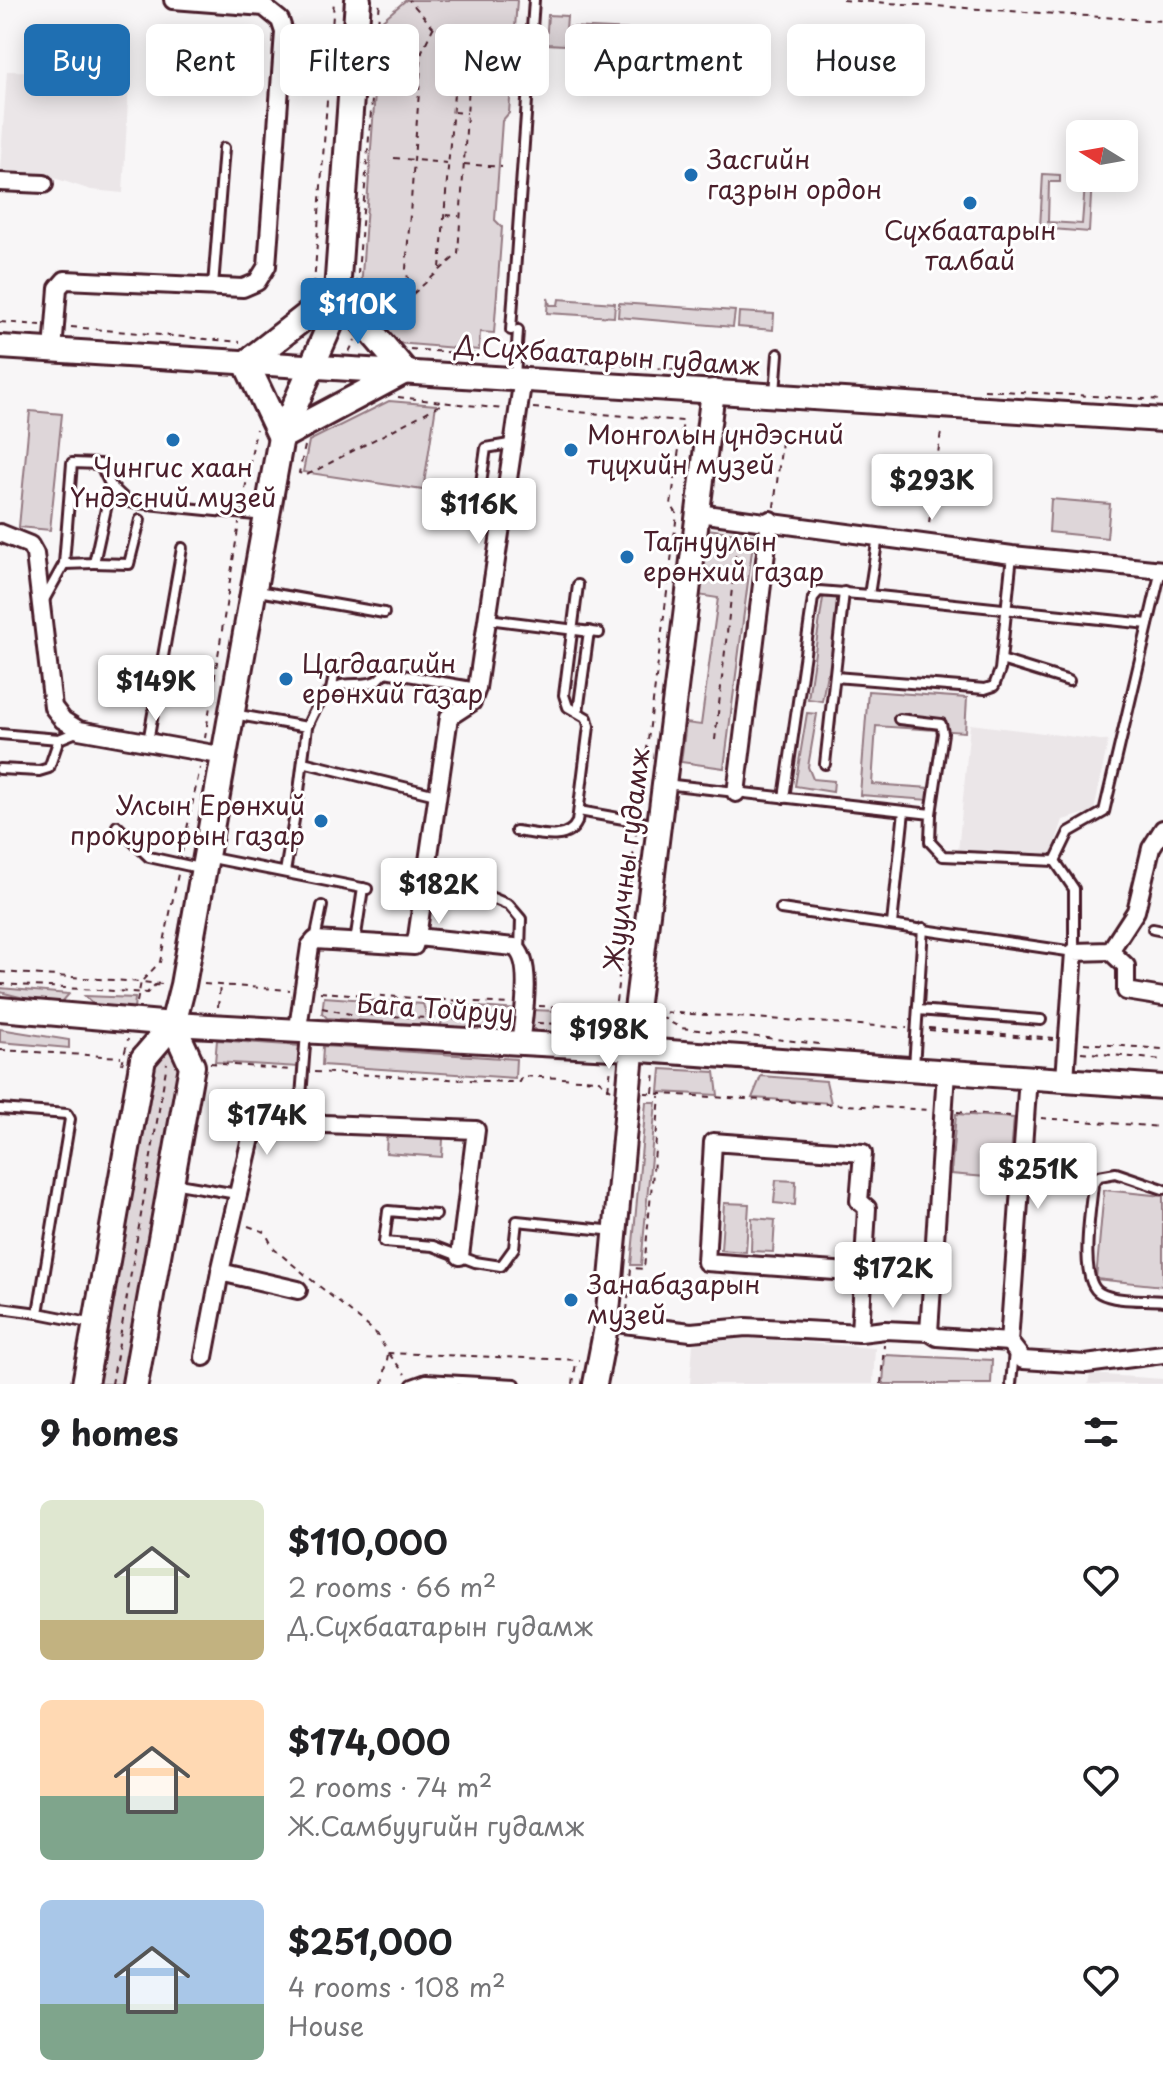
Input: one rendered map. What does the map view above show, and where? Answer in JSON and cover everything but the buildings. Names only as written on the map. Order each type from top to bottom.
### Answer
[{"type":"main road","points":[[135,1384],[192,1066],[173,1024],[176,986],[205,863],[281,437],[347,288],[358,0]]},
{"type":"main road","points":[[281,437],[406,360],[347,288]]},
{"type":"main road","points":[[281,437],[246,363],[347,288]]},
{"type":"main road","name":"Д.Сүхбаатарын гудамж","points":[[0,347],[312,366],[406,360],[713,391],[1163,420]]},
{"type":"main road","name":"Жуулчны гудамж","points":[[595,1384],[616,1323],[616,1231],[642,1093],[633,1050],[648,823],[664,784],[713,391]]},
{"type":"main road","name":"Бага Тойруу","points":[[0,1009],[173,1024],[521,1033],[633,1050],[1028,1077]]},
{"type":"main road","points":[[85,1384],[143,1059],[173,1024]]},
{"type":"main road","points":[[1028,1077],[1163,1087]]},
{"type":"street","points":[[53,351],[58,288],[65,280],[243,288],[264,275],[284,32],[280,20],[264,7],[173,0]]},
{"type":"street","points":[[0,182],[44,184]]},
{"type":"street","points":[[302,1029],[303,991],[310,946],[315,940],[414,946],[417,937],[449,717],[472,702],[477,688],[521,410],[518,371]]},
{"type":"street","points":[[698,513],[740,517],[772,514],[878,535],[1012,555],[1162,570]]},
{"type":"street","points":[[736,793],[772,514]]},
{"type":"street","points":[[0,533],[30,545],[35,554],[53,707],[63,720],[79,730],[225,756]]},
{"type":"street","points":[[1110,951],[1136,911],[1151,848],[1163,829]]},
{"type":"street","points":[[417,937],[514,947],[520,951],[524,959],[525,1005],[521,1033]]},
{"type":"street","points":[[1065,1079],[1064,1042],[1074,952],[1110,951],[1126,966],[1126,991],[1163,997]]},
{"type":"street","points":[[929,1332],[946,1072]]},
{"type":"street","points":[[1011,1346],[1028,1077]]},
{"type":"street","points":[[204,1357],[251,1138],[262,1126],[299,1123],[476,1130],[460,1256]]},
{"type":"street","points":[[860,1333],[864,1273],[867,1208],[859,1201],[863,1153],[713,1142],[706,1262],[864,1273]]},
{"type":"street","points":[[220,1272],[298,1290]]},
{"type":"street","points":[[616,1323],[691,1332],[746,1327],[860,1333],[885,1330],[929,1332],[937,1337],[1011,1346],[1023,1360],[1058,1365],[1163,1354]]},
{"type":"lane","points":[[518,371],[515,330],[534,0]]},
{"type":"lane","points":[[213,287],[224,148]]},
{"type":"lane","points":[[774,395],[778,354]]},
{"type":"lane","points":[[506,498],[481,483],[482,468],[486,448],[515,443]]},
{"type":"lane","points":[[42,604],[64,564],[69,466],[72,463],[100,464],[111,486],[128,502],[266,516]]},
{"type":"lane","points":[[94,563],[111,486]]},
{"type":"lane","points":[[64,564],[129,564],[140,520]]},
{"type":"lane","points":[[869,595],[878,535]]},
{"type":"lane","points":[[148,742],[182,548]]},
{"type":"lane","points":[[835,677],[985,689],[994,686],[1001,660],[1012,555]]},
{"type":"lane","points":[[1055,861],[1069,832],[1104,812],[1162,570]]},
{"type":"lane","points":[[516,831],[565,836],[573,832],[579,811],[589,726],[587,718],[568,707],[564,695],[578,585]]},
{"type":"lane","points":[[253,590],[384,613]]},
{"type":"lane","points":[[784,798],[813,598],[819,591],[1148,624]]},
{"type":"lane","points":[[825,764],[844,592]]},
{"type":"lane","points":[[488,619],[599,633]]},
{"type":"lane","points":[[578,712],[589,631]]},
{"type":"lane","points":[[1001,660],[1069,681]]},
{"type":"lane","points":[[331,690],[336,665]]},
{"type":"lane","points":[[298,799],[307,727],[317,707],[331,690],[342,685],[370,685],[390,671],[477,688]]},
{"type":"lane","points":[[232,714],[307,727]]},
{"type":"lane","points":[[899,719],[941,724],[943,733],[930,842],[943,856],[1055,861]]},
{"type":"lane","points":[[0,734],[59,739],[79,730]]},
{"type":"lane","points":[[0,769],[45,770],[53,764],[59,739]]},
{"type":"lane","points":[[303,762],[436,795]]},
{"type":"lane","points":[[664,784],[931,814]]},
{"type":"lane","points":[[579,811],[648,823]]},
{"type":"lane","points":[[892,924],[904,811]]},
{"type":"lane","points":[[285,872],[295,814]]},
{"type":"lane","points":[[117,826],[149,857],[285,872],[365,888],[355,943]]},
{"type":"lane","points":[[781,909],[1074,952],[1074,889],[1055,861]]},
{"type":"lane","points":[[490,897],[509,905],[521,919],[520,951]]},
{"type":"lane","points":[[315,940],[322,906]]},
{"type":"lane","points":[[914,1070],[920,1028],[918,1010],[923,928]]},
{"type":"lane","points":[[918,1010],[1041,1020]]},
{"type":"lane","points":[[299,1123],[302,1029]]},
{"type":"lane","points":[[0,1109],[67,1114],[70,1119],[38,1313]]},
{"type":"lane","points":[[1163,1189],[1116,1173],[1099,1176],[1093,1184],[1087,1270],[1094,1289],[1104,1295],[1163,1301]]},
{"type":"lane","points":[[171,1183],[237,1194]]},
{"type":"lane","points":[[436,1215],[388,1211],[384,1242],[433,1246],[501,1266],[514,1248],[517,1221],[616,1231]]},
{"type":"lane","points":[[0,1308],[95,1324]]},
{"type":"lane","points":[[1011,1346],[1011,1384]]},
{"type":"lane","points":[[412,1384],[426,1379],[515,1384]]},
{"type":"path","points":[[324,153],[334,0]]},
{"type":"path","points":[[347,288],[380,0]]},
{"type":"path","points":[[409,0],[434,27],[422,51],[406,269],[411,295]]},
{"type":"path","points":[[843,0],[1163,21]]},
{"type":"path","points":[[439,270],[454,96]]},
{"type":"path","points":[[376,327],[458,254],[468,96]]},
{"type":"path","points":[[453,112],[467,113]]},
{"type":"path","points":[[394,158],[448,163]]},
{"type":"path","points":[[464,164],[502,167]]},
{"type":"path","points":[[444,215],[460,216]]},
{"type":"path","points":[[0,322],[55,326]]},
{"type":"path","points":[[349,353],[351,343]]},
{"type":"path","points":[[406,360],[518,371],[746,375]]},
{"type":"path","points":[[974,389],[1163,400]]},
{"type":"path","points":[[0,984],[147,993],[155,985],[220,984],[615,1010],[648,823],[677,514],[671,505],[683,421],[537,408],[521,410],[390,396]]},
{"type":"path","points":[[307,436],[299,473],[307,475],[444,403]]},
{"type":"path","points":[[772,514],[784,425]]},
{"type":"path","points":[[929,523],[941,431]]},
{"type":"path","points":[[715,740],[740,517]]},
{"type":"path","points":[[0,1050],[122,1058],[141,982],[176,986]]},
{"type":"path","points":[[652,1000],[661,1012],[660,1023]]},
{"type":"path","points":[[322,1008],[350,1014],[521,1033],[608,1026]]},
{"type":"path","points":[[653,1011],[920,1028],[1163,1049]]},
{"type":"path","points":[[661,1017],[681,1028],[797,1042]]},
{"type":"path","points":[[920,1028],[1064,1042],[1091,1055],[1163,1060]]},
{"type":"path","points":[[112,1384],[167,1063]]},
{"type":"path","points":[[204,1063],[506,1082],[519,1082],[522,1076],[599,1080],[608,1090],[642,1093],[1163,1127]]},
{"type":"path","points":[[642,1093],[655,1071]]},
{"type":"path","points":[[616,1323],[631,1268],[644,1269],[660,1094]]},
{"type":"path","points":[[118,1190],[145,1195]]},
{"type":"path","points":[[881,1384],[885,1330]]},
{"type":"path","points":[[383,1384],[388,1353],[412,1384]]},
{"type":"path","points":[[573,1384],[576,1362]]},
{"type":"shaded area","points":[[406,0],[517,0],[515,24],[435,24],[435,96],[510,96],[509,113],[502,121],[495,220],[502,227],[494,333],[480,332],[479,350],[397,343],[360,303],[375,96],[419,96],[419,24],[380,22]]},
{"type":"shaded area","points":[[548,15],[567,16],[565,45],[549,44]]},
{"type":"shaded area","points":[[7,71],[24,71],[24,96],[128,96],[123,193],[91,190],[54,178],[0,170]]},
{"type":"shaded area","points":[[1043,174],[1060,175],[1060,182],[1049,182],[1048,222],[1082,224],[1084,192],[1091,192],[1089,232],[1040,228]]},
{"type":"shaded area","points":[[548,298],[550,305],[558,305],[559,299],[615,303],[614,317],[547,313]]},
{"type":"shaded area","points":[[619,303],[735,311],[733,327],[618,317]]},
{"type":"shaded area","points":[[739,312],[774,314],[773,330],[738,327]]},
{"type":"shaded area","points":[[389,401],[436,405],[423,490],[303,472],[309,441]]},
{"type":"shaded area","points":[[30,411],[62,414],[50,530],[19,527]]},
{"type":"shaded area","points":[[1051,499],[1110,504],[1107,538],[1049,532]]},
{"type":"shaded area","points":[[707,529],[754,535],[724,768],[681,762],[686,723],[701,725],[718,598],[698,595]]},
{"type":"shaded area","points":[[831,594],[845,595],[833,673],[827,673],[822,701],[808,699],[823,598]]},
{"type":"shaded area","points":[[868,691],[967,698],[965,732],[876,726],[872,784],[930,788],[929,800],[860,795]]},
{"type":"shaded area","points":[[807,713],[817,714],[808,767],[813,779],[834,781],[833,792],[795,786]]},
{"type":"shaded area","points":[[970,724],[1108,741],[1094,811],[1063,820],[1051,856],[958,852]]},
{"type":"shaded area","points":[[0,988],[69,994],[62,1002],[40,1002],[0,992]]},
{"type":"shaded area","points":[[85,996],[135,998],[134,1009],[95,1006]]},
{"type":"shaded area","points":[[324,997],[423,1004],[430,1025],[327,1018],[322,1013]]},
{"type":"shaded area","points":[[450,1005],[519,1010],[517,1022],[507,1030],[440,1026]]},
{"type":"shaded area","points":[[532,1010],[608,1013],[608,1026],[596,1035],[536,1031],[530,1025]]},
{"type":"shaded area","points":[[0,1029],[69,1040],[69,1048],[0,1042]]},
{"type":"shaded area","points":[[217,1040],[301,1046],[299,1067],[215,1062]]},
{"type":"shaded area","points":[[168,1045],[182,1057],[126,1384],[94,1384],[148,1061]]},
{"type":"shaded area","points":[[323,1046],[516,1059],[515,1078],[322,1065]]},
{"type":"shaded area","points":[[661,1069],[715,1072],[718,1095],[659,1092]]},
{"type":"shaded area","points":[[761,1076],[826,1081],[831,1103],[752,1098]]},
{"type":"shaded area","points":[[646,1102],[656,1102],[641,1265],[631,1265]]},
{"type":"shaded area","points":[[956,1114],[1014,1118],[1009,1179],[951,1174]]},
{"type":"shaded area","points":[[387,1135],[443,1139],[442,1157],[386,1153]]},
{"type":"shaded area","points":[[776,1180],[796,1181],[795,1205],[774,1203]]},
{"type":"shaded area","points":[[1104,1190],[1163,1196],[1163,1286],[1096,1279]]},
{"type":"shaded area","points":[[724,1203],[749,1204],[746,1252],[721,1250]]},
{"type":"shaded area","points":[[752,1218],[775,1220],[773,1252],[751,1251]]},
{"type":"shaded area","points":[[742,1338],[875,1348],[873,1384],[690,1384],[693,1344]]},
{"type":"shaded area","points":[[885,1355],[992,1360],[991,1384],[883,1384]]},
{"type":"shaded area","points":[[1090,1374],[1163,1379],[1163,1384],[1088,1384]]},
{"type":"place","name":"Засгийн газрын ордон","points":[[691,175]]},
{"type":"place","name":"Сүхбаатарын талбай","points":[[970,203]]},
{"type":"place","name":"Чингис хаан Үндэсний музей","points":[[173,440]]},
{"type":"place","name":"Монголын үндэсний түүхийн музей","points":[[571,450]]},
{"type":"place","name":"Тагнуулын ерөнхий газар","points":[[627,557]]},
{"type":"place","name":"Цагдаагийн ерөнхий газар","points":[[286,679]]},
{"type":"place","name":"Улсын Ерөнхий прокурорын газар","points":[[321,821]]},
{"type":"place","name":"Занабазарын музей","points":[[571,1300]]}]
